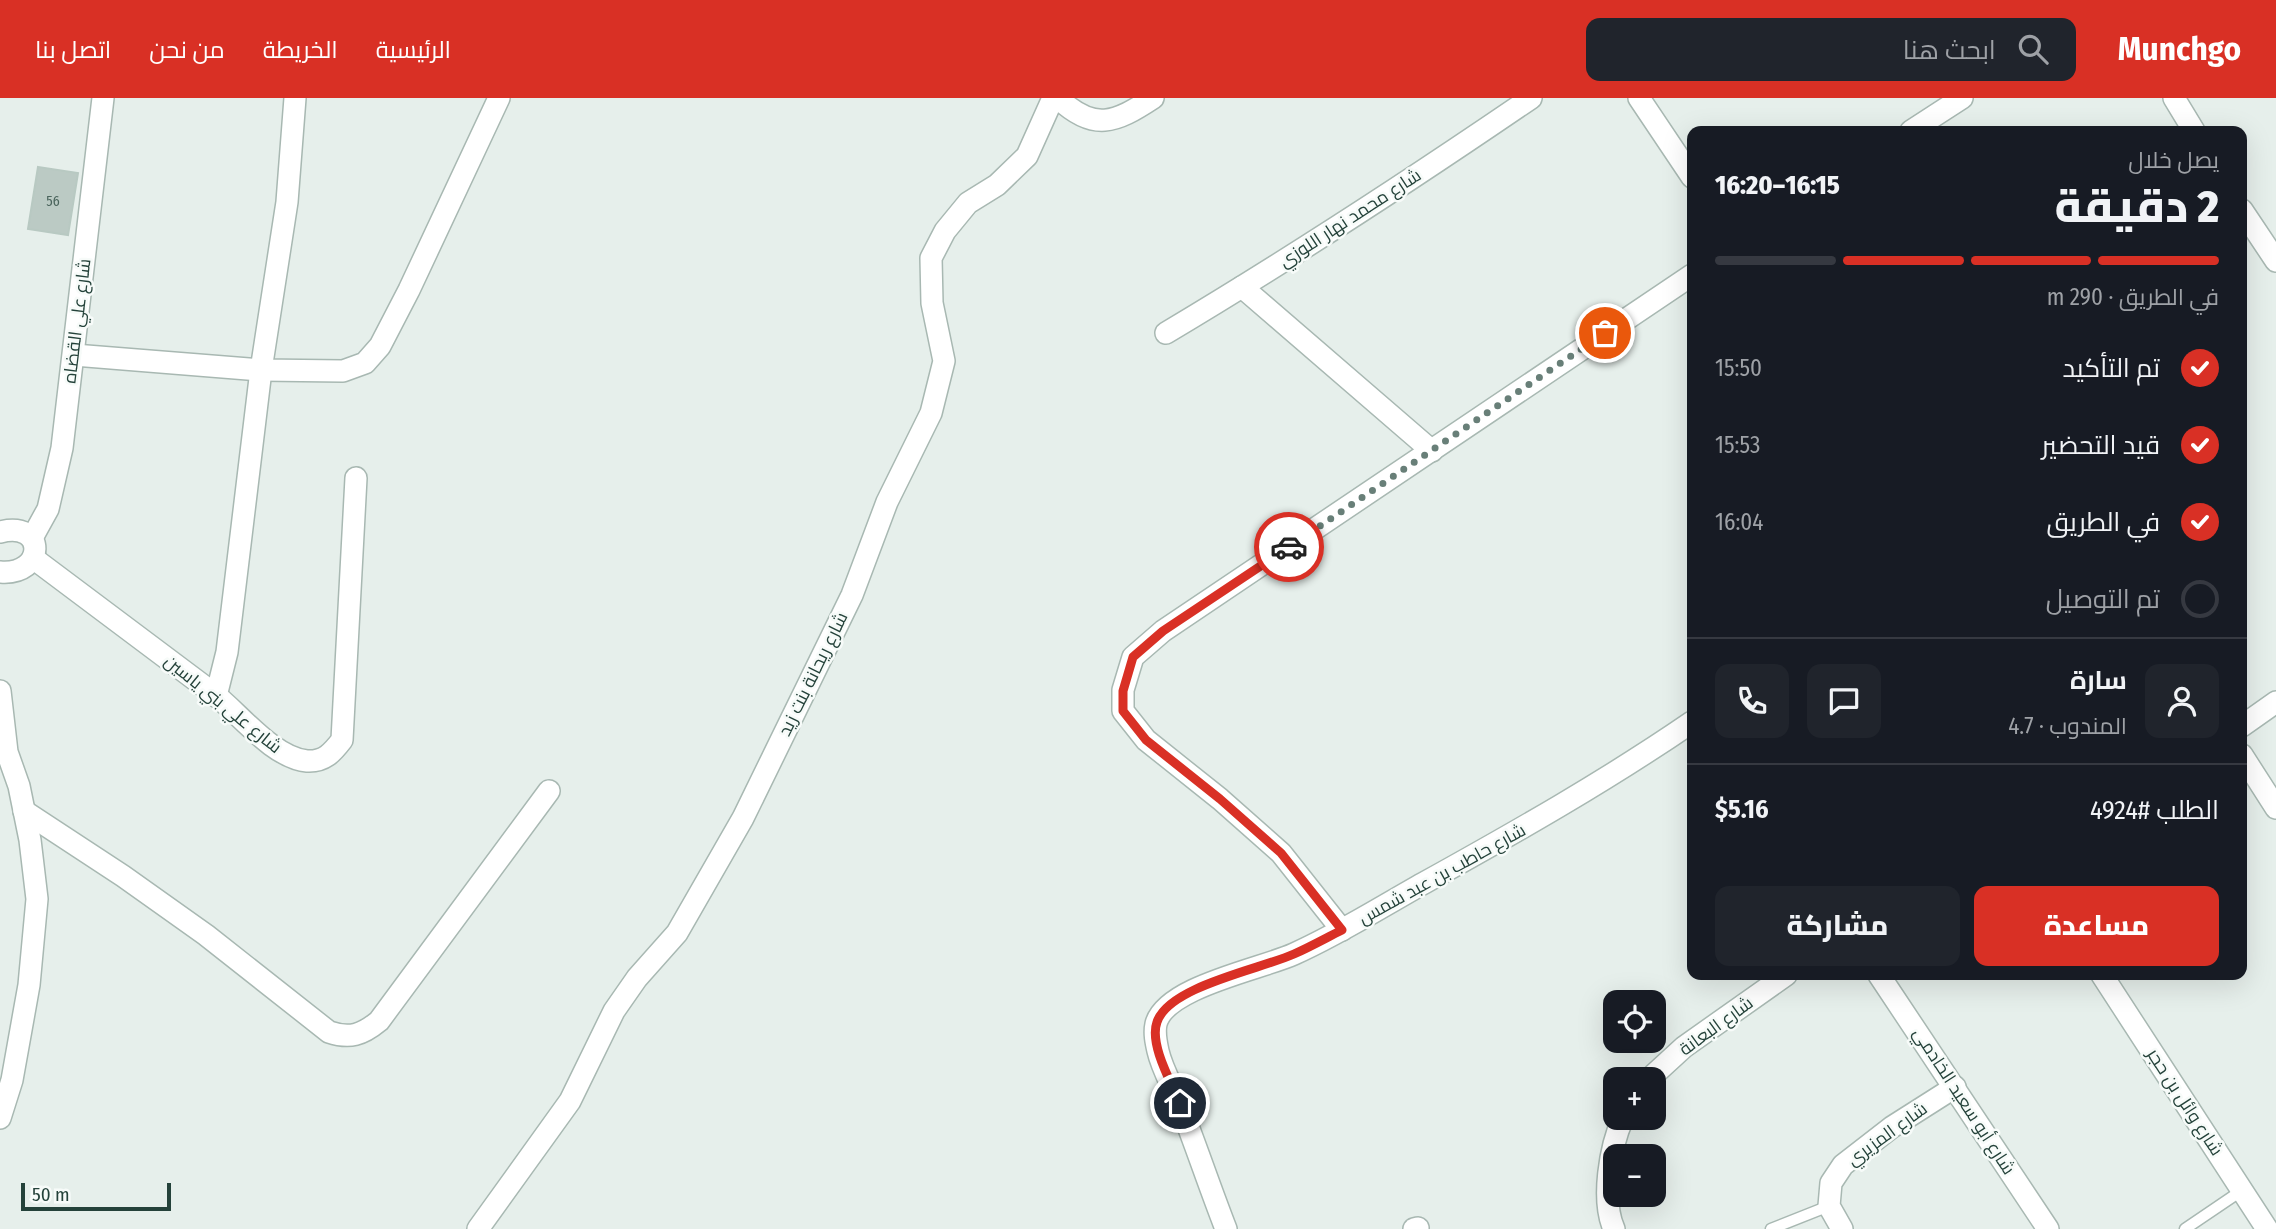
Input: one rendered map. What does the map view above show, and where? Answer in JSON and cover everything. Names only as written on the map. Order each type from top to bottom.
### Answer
[{"type":"street","name":"شارع علي القضاه","points":[[32,548],[48,509],[62,448],[103,98]]},
{"type":"street","points":[[216,696],[227,652],[261,370],[287,202],[295,98]]},
{"type":"street","points":[[74,355],[261,370],[343,371],[365,363],[372,356],[409,290],[499,98]]},
{"type":"street","points":[[1055,98],[1084,118],[1097,121],[1118,119],[1153,98]]},
{"type":"street","name":"شارع ريحانة بنت زيد","points":[[478,1229],[570,1101],[614,1011],[637,978],[677,933],[743,818],[852,596],[887,502],[931,413],[944,361],[932,303],[930,258],[945,231],[968,203],[997,185],[1027,156],[1055,98]]},
{"type":"street","name":"شارع محمد نهار اللوزي","points":[[1166,333],[1441,159],[1531,98]]},
{"type":"street","points":[[1639,98],[1687,170]]},
{"type":"street","points":[[1919,126],[1962,98]]},
{"type":"street","points":[[2174,98],[2191,126]]},
{"type":"street","points":[[2247,218],[2276,261]]},
{"type":"street","points":[[1342,930],[1281,853],[1220,799],[1146,740],[1123,711],[1123,691],[1133,657],[1163,631],[1687,278]]},
{"type":"street","points":[[1242,287],[1432,451]]},
{"type":"street","name":"شارع علي بني ياسين","points":[[32,548],[288,756],[307,761],[322,760],[342,740],[356,478]]},
{"type":"street","points":[[0,532],[19,531],[32,548],[17,570],[0,572]]},
{"type":"street","points":[[0,691],[4,754],[19,786],[30,840],[37,899],[29,985],[12,1080],[0,1118]]},
{"type":"street","points":[[2247,722],[2276,702]]},
{"type":"street","name":"شارع حاطب بن عبد شمس","points":[[1226,1229],[1180,1103],[1158,1053],[1156,1022],[1163,1010],[1194,989],[1293,955],[1342,930],[1563,805],[1687,725]]},
{"type":"street","points":[[2247,763],[2276,808]]},
{"type":"street","points":[[24,811],[205,934],[329,1032],[344,1037],[363,1034],[379,1021],[549,791]]},
{"type":"street","name":"شارع البعانة","points":[[1662,1067],[1684,1047],[1779,980]]},
{"type":"street","name":"شارع أبو سعيد الخادمي","points":[[1883,980],[2048,1229]]},
{"type":"street","name":"شارع وائل بن حجر","points":[[2105,980],[2267,1229]]},
{"type":"street","name":"شارع المزيري","points":[[1829,1206],[1831,1183],[1843,1165],[1892,1127],[1955,1087]]},
{"type":"street","points":[[1614,1229],[1607,1198],[1618,1130]]},
{"type":"street","points":[[1829,1206],[1842,1229]]},
{"type":"lane","points":[[2185,1229],[2241,1191]]},
{"type":"lane","points":[[1771,1229],[1829,1206]]},
{"type":"building","points":[[38,167],[78,173],[68,235],[28,229]]},
{"type":"way so far","points":[[1289,547],[1605,333]]},
{"type":"route","points":[[1180,1103],[1158,1053],[1156,1022],[1163,1010],[1194,989],[1293,955],[1342,930],[1281,853],[1220,799],[1146,740],[1123,711],[1123,691],[1133,657],[1163,631],[1289,547]]}]
